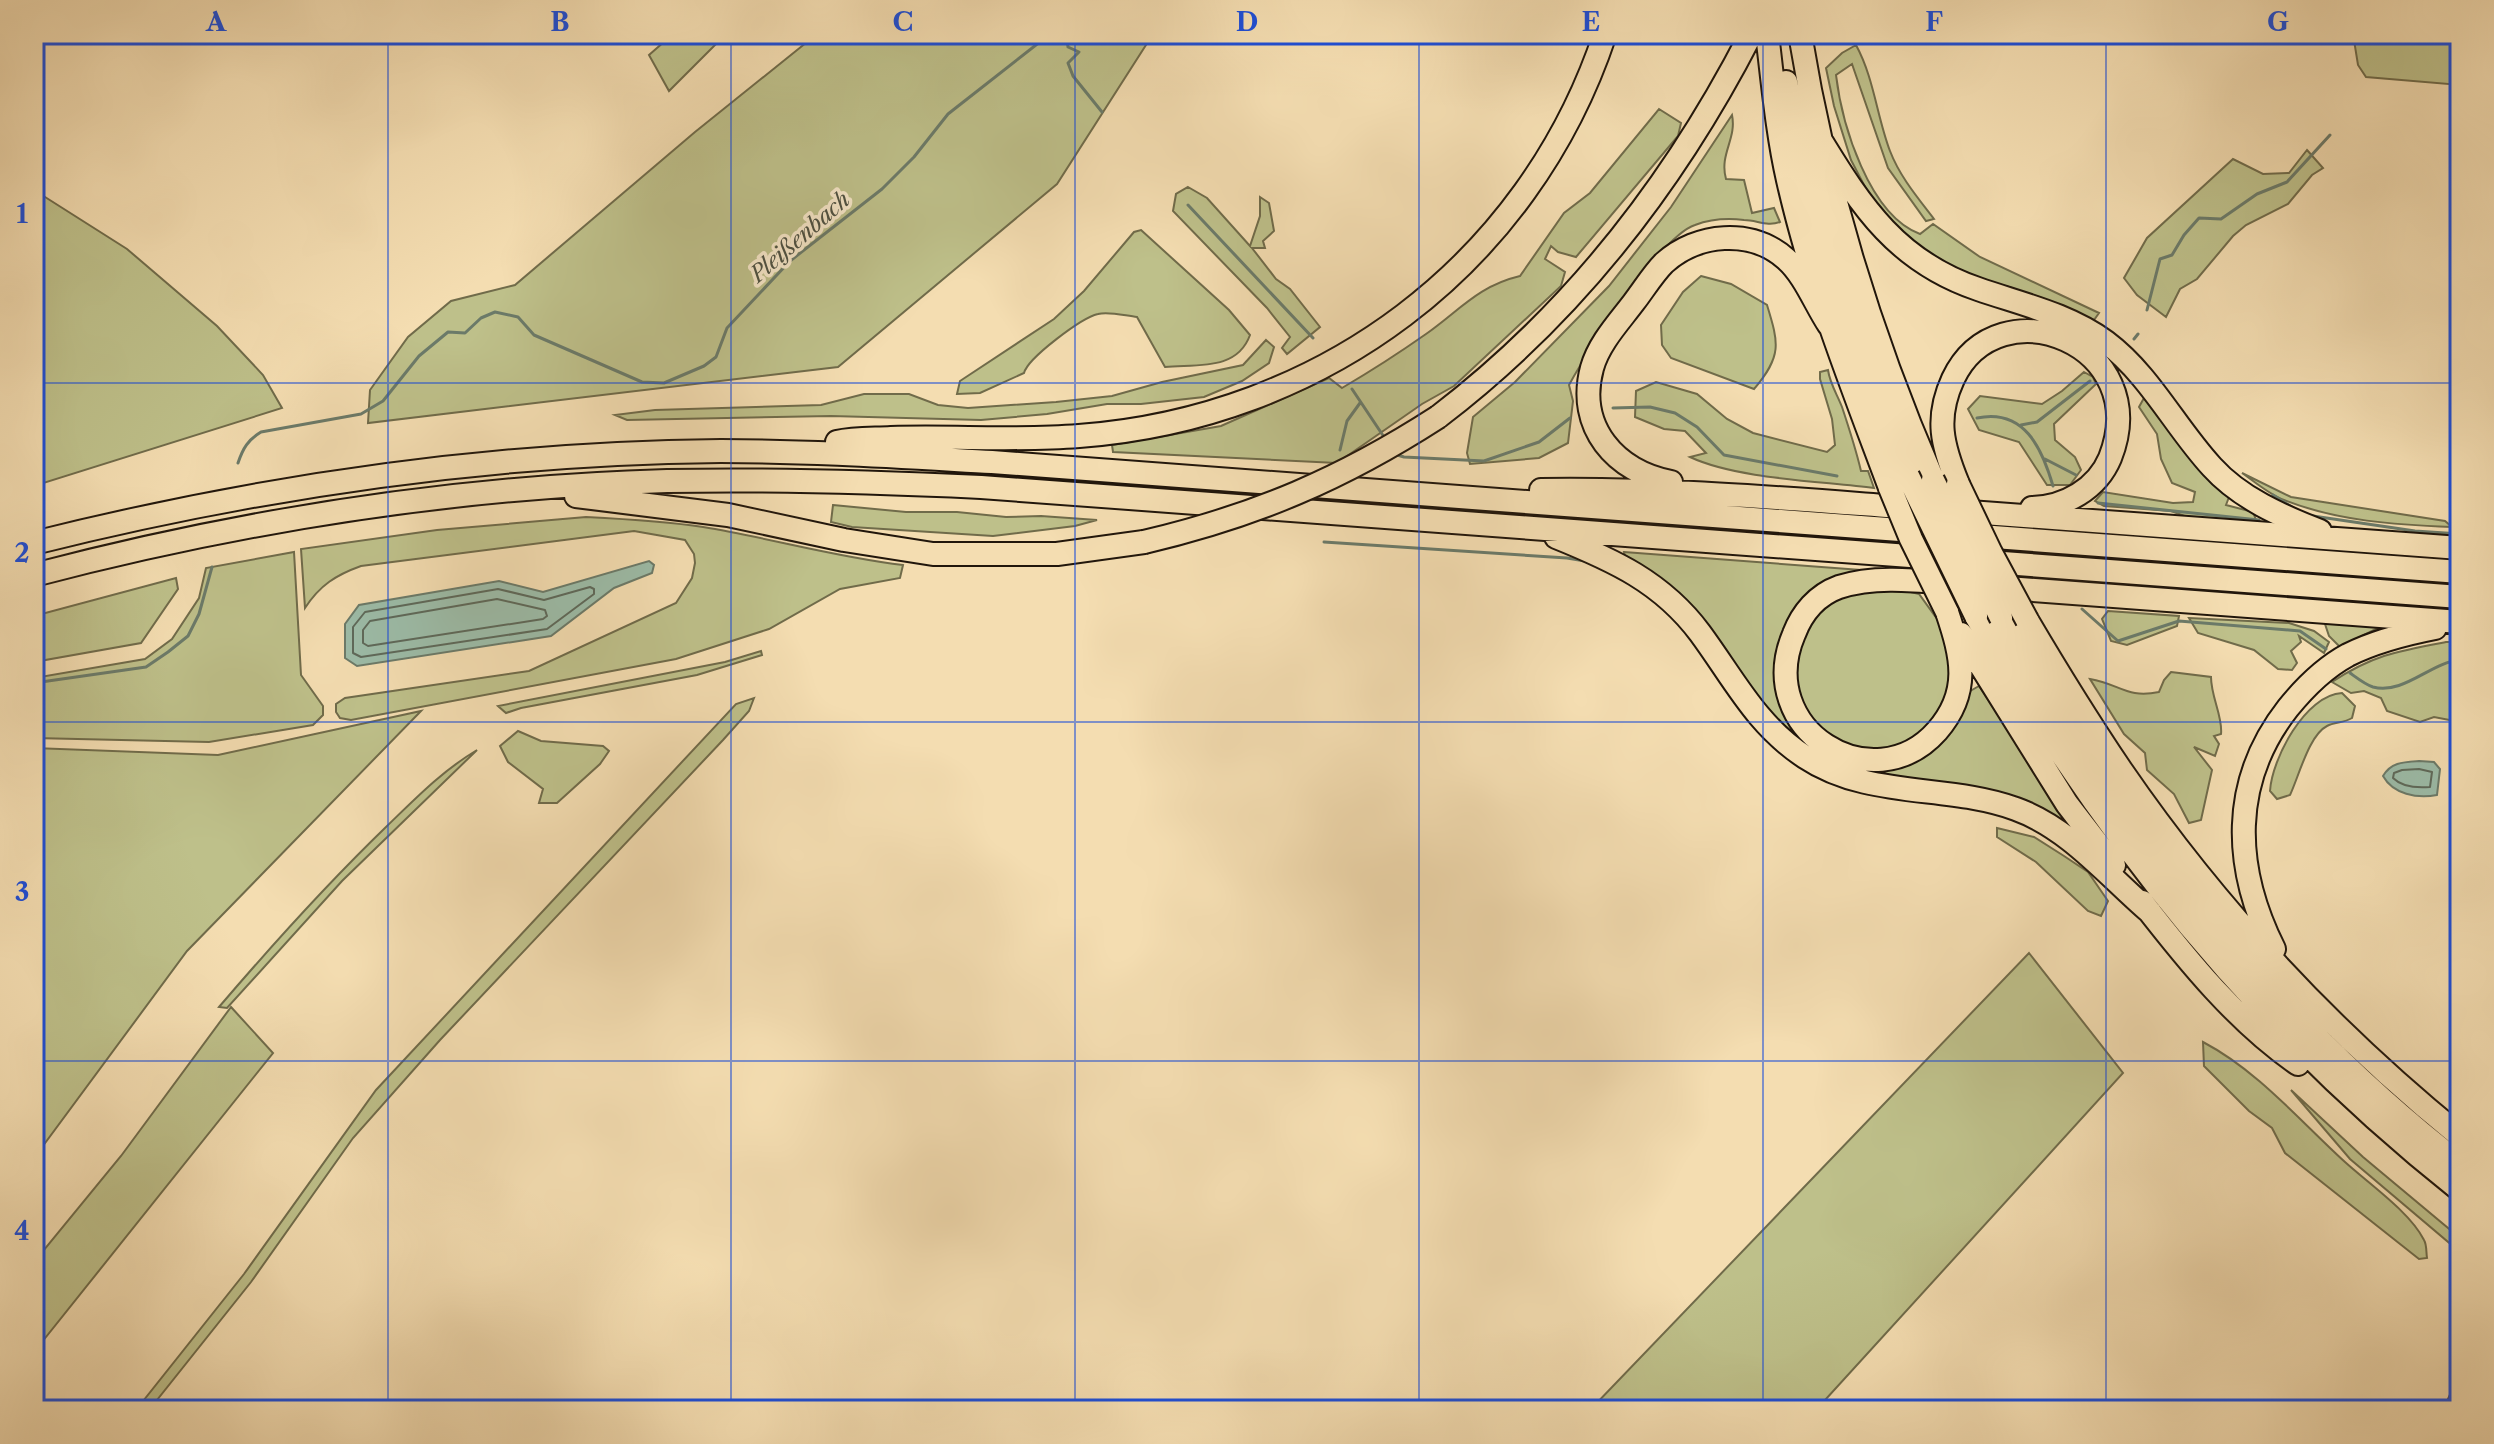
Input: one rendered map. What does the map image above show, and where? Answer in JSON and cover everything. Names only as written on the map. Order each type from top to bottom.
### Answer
[{"type":"highway","points":[[784,451],[846,440],[911,437],[1028,439],[1129,431],[1176,423],[1238,406],[1316,372],[1365,344],[1411,311],[1454,273],[1501,221],[1543,165],[1572,116],[1605,34]]},
{"type":"highway","points":[[536,489],[617,503],[728,515],[844,540],[933,554],[1046,555],[1144,542],[1210,526],[1294,496],[1357,466],[1438,417],[1511,357],[1578,290],[1656,193],[1717,99],[1751,34]]},
{"type":"highway","points":[[1767,34],[1787,175],[1829,325]]},
{"type":"highway","points":[[1778,34],[1806,174],[1834,279],[1882,413],[1911,539],[1947,612],[2067,804],[2150,912],[2214,988],[2288,1057],[2358,1106],[2460,1190]]},
{"type":"highway","points":[[1800,34],[1836,205],[1873,328],[1933,480],[2001,618],[2138,830],[2182,888],[2302,1020],[2365,1081],[2460,1164]]},
{"type":"highway","points":[[1820,139],[1853,193],[1880,228],[1901,247],[1934,270],[1974,288],[2054,314],[2107,343],[2137,370],[2193,444],[2233,487],[2260,504],[2343,539]]},
{"type":"highway","points":[[1721,494],[1642,474],[1624,464],[1596,430],[1590,407],[1592,368],[1602,346],[1663,264],[1687,247],[1712,238],[1737,238],[1762,244],[1786,258],[1801,276],[1829,325],[1899,482],[2034,715],[2073,773],[2156,887],[2227,972],[2358,1106]]},
{"type":"highway","points":[[1976,512],[2050,506],[2078,495],[2093,484],[2108,462],[2117,436],[2118,405],[2112,384],[2102,367],[2076,344],[2047,332],[2017,332],[1992,339],[1975,350],[1958,368],[1944,399],[1941,419],[1943,437],[1958,484],[1991,553],[2027,620],[2123,772],[2198,872],[2287,976],[2380,1068],[2460,1136]]},
{"type":"highway","points":[[34,543],[206,504],[430,470],[622,454],[784,451],[992,462],[2460,572]]},
{"type":"highway","points":[[34,575],[241,528],[404,503],[536,489],[681,481],[791,480],[997,488],[2460,597]]},
{"type":"highway","points":[[1432,495],[1617,489],[1721,494],[2460,548]]},
{"type":"highway","points":[[1536,529],[1613,560],[1639,575],[1674,604],[1699,632],[1755,714],[1807,759],[1866,783],[1964,796],[2018,810],[2068,838],[2150,912]]},
{"type":"highway","points":[[1947,612],[1961,658],[1961,679],[1955,704],[1932,737],[1899,756],[1858,758],[1820,742],[1807,730],[1788,699],[1784,684],[1785,654],[1798,622],[1809,607],[1836,588],[1868,581],[1909,580],[2460,623]]},
{"type":"highway","points":[[2287,976],[2257,913],[2244,854],[2248,788],[2258,758],[2274,726],[2299,694],[2323,671],[2377,642],[2460,623]]},
{"type":"street","points":[[2451,1410],[2460,1389]]},
{"type":"green space","points":[[673,34],[726,34],[669,91],[649,55]]},
{"type":"green space","points":[[817,34],[1153,34],[1057,184],[838,367],[368,423],[370,390],[408,337],[451,301],[515,285],[695,132]]},
{"type":"green space","points":[[2353,34],[2460,34],[2460,85],[2366,77],[2358,65]]},
{"type":"green space","points":[[1856,45],[1894,161],[1934,219],[1926,221],[1888,168],[1852,64],[1836,75],[1844,118],[1861,166],[1886,208],[1902,224],[1920,234],[1933,224],[1980,257],[2099,313],[2094,320],[2012,288],[1973,277],[1917,248],[1877,210],[1851,160],[1826,68]]},
{"type":"green space","points":[[1659,109],[1681,123],[1678,136],[1576,257],[1558,252],[1551,246],[1545,259],[1565,272],[1561,286],[1454,386],[1422,404],[1337,463],[1113,452],[1112,445],[1221,426],[1329,378],[1342,388],[1374,368],[1481,292],[1520,276],[1564,213],[1590,193]]},
{"type":"green space","points":[[1732,115],[1732,132],[1724,170],[1726,179],[1744,180],[1752,213],[1774,208],[1780,222],[1707,221],[1681,234],[1626,296],[1569,385],[1573,401],[1568,443],[1539,458],[1470,464],[1467,453],[1473,417],[1515,382],[1609,286],[1671,207]]},
{"type":"green space","points":[[2307,150],[2323,168],[2312,175],[2288,204],[2246,225],[2233,236],[2197,279],[2180,289],[2166,317],[2137,295],[2124,278],[2147,238],[2233,159],[2263,174],[2289,173]]},
{"type":"green space","points":[[1188,187],[1207,198],[1250,246],[1260,216],[1260,197],[1269,203],[1274,231],[1263,241],[1265,248],[1252,248],[1320,327],[1287,354],[1282,348],[1290,337],[1267,308],[1173,211],[1176,194]]},
{"type":"green space","points":[[34,190],[127,249],[217,326],[263,375],[282,408],[34,486]]},
{"type":"green space","points":[[1141,230],[1229,310],[1250,335],[1236,355],[1215,363],[1165,367],[1137,317],[1102,313],[1090,317],[1056,339],[1024,373],[980,393],[957,394],[960,381],[1054,319],[1084,291],[1134,232]]},
{"type":"green space","points":[[1701,276],[1731,284],[1767,305],[1776,349],[1770,367],[1754,389],[1671,358],[1662,345],[1661,325],[1683,292]]},
{"type":"green space","points":[[1266,340],[1274,347],[1269,363],[1242,381],[1204,397],[1141,404],[1107,404],[981,420],[831,416],[627,420],[615,415],[655,410],[821,405],[864,394],[909,394],[938,405],[968,408],[1112,396],[1243,365]]},
{"type":"green space","points":[[1828,370],[1861,471],[1868,471],[1874,488],[1755,475],[1709,464],[1690,457],[1706,453],[1685,431],[1664,429],[1635,417],[1636,391],[1656,382],[1697,394],[1727,419],[1753,433],[1827,452],[1835,445],[1820,372]]},
{"type":"green space","points":[[2084,372],[2093,377],[2096,384],[2054,424],[2055,440],[2075,457],[2081,470],[2070,485],[2047,485],[2019,442],[1979,430],[1968,409],[1980,396],[2042,404]]},
{"type":"green space","points":[[2144,398],[2229,497],[2226,505],[2253,512],[2256,520],[2190,518],[2171,511],[2104,506],[2095,501],[2103,492],[2173,503],[2193,502],[2195,492],[2172,483],[2161,459],[2157,434],[2139,407]]},
{"type":"green space","points":[[2242,473],[2291,497],[2445,521],[2452,527],[2388,523],[2325,513],[2279,498]]},
{"type":"green space","points":[[833,505],[906,512],[1097,520],[1075,526],[993,536],[852,527],[831,522]]},
{"type":"green space","points":[[586,517],[703,527],[903,565],[900,578],[840,589],[769,629],[676,659],[351,720],[340,718],[336,704],[345,698],[529,671],[676,603],[692,578],[694,554],[685,540],[634,531],[361,566],[329,582],[305,608],[301,549],[437,530]]},
{"type":"green space","points":[[294,552],[301,675],[323,706],[323,715],[313,725],[209,742],[34,738],[34,678],[145,659],[172,639],[199,598],[206,568]]},
{"type":"green space","points":[[1624,552],[1888,572],[1811,593],[1795,607],[1778,646],[1776,677],[1808,742],[1896,764],[1965,694],[1979,686],[2074,828],[1867,773],[1808,747],[1761,706],[1625,557]]},
{"type":"green space","points":[[176,578],[178,589],[141,643],[34,662],[34,616]]},
{"type":"green space","points":[[1890,587],[1919,594],[1945,630],[1953,660],[1950,688],[1938,716],[1915,740],[1885,751],[1851,749],[1815,729],[1793,691],[1797,636],[1829,601],[1862,590]]},
{"type":"green space","points":[[2108,611],[2179,616],[2177,626],[2127,645],[2111,641],[2102,619]]},
{"type":"green space","points":[[2189,618],[2289,623],[2314,631],[2329,642],[2324,653],[2299,636],[2301,642],[2291,651],[2297,663],[2292,670],[2278,669],[2254,650],[2198,633]]},
{"type":"green space","points":[[2336,621],[2384,625],[2340,647],[2329,636],[2325,624]]},
{"type":"green space","points":[[2446,642],[2460,642],[2460,722],[2434,717],[2420,722],[2387,711],[2381,698],[2364,691],[2351,693],[2332,682],[2386,655]]},
{"type":"green space","points":[[761,651],[762,655],[697,675],[506,713],[498,706],[725,662]]},
{"type":"green space","points":[[2171,672],[2211,677],[2221,727],[2221,734],[2214,736],[2219,744],[2215,756],[2194,747],[2212,770],[2201,820],[2189,823],[2174,794],[2147,770],[2145,753],[2124,734],[2090,679],[2148,694],[2159,692]]},
{"type":"green space","points":[[2342,693],[2355,706],[2352,718],[2321,731],[2310,747],[2290,795],[2277,799],[2270,791],[2272,778],[2293,731],[2315,705],[2328,696]]},
{"type":"green space","points":[[754,698],[749,711],[723,740],[440,1040],[353,1138],[251,1282],[149,1410],[136,1410],[244,1274],[376,1090],[736,704]]},
{"type":"green space","points":[[421,711],[187,951],[34,1158],[34,748],[218,755]]},
{"type":"green space","points":[[518,731],[541,741],[603,746],[609,751],[600,764],[557,803],[539,803],[543,789],[508,762],[500,746]]},
{"type":"green space","points":[[477,750],[342,881],[227,1008],[219,1007],[365,848],[430,785]]},
{"type":"green space","points":[[1997,828],[2034,837],[2088,872],[2108,901],[2101,916],[2088,911],[2036,862],[1997,837]]},
{"type":"green space","points":[[2029,953],[2123,1073],[1816,1410],[1590,1410]]},
{"type":"green space","points":[[231,1007],[273,1053],[34,1352],[34,1262],[121,1156]]},
{"type":"green space","points":[[2203,1042],[2260,1082],[2399,1209],[2418,1229],[2426,1246],[2427,1258],[2419,1259],[2285,1153],[2272,1128],[2249,1111],[2204,1066]]},
{"type":"green space","points":[[2291,1090],[2363,1157],[2460,1238],[2460,1252],[2350,1159]]},
{"type":"water","points":[[649,561],[654,565],[652,573],[614,588],[551,636],[357,666],[345,658],[345,624],[359,605],[499,581],[543,592]]},
{"type":"water","points":[[2434,762],[2440,769],[2437,795],[2406,794],[2393,787],[2383,776],[2394,765]]},
{"type":"waterway","name":"Pleißenbach","points":[[238,463],[246,445],[261,432],[361,414],[383,401],[419,356],[448,332],[465,333],[481,318],[495,312],[518,317],[534,335],[642,382],[664,383],[704,366],[716,357],[727,328],[790,261],[882,189],[914,157],[948,114],[1050,34]]},
{"type":"waterway","points":[[1066,34],[1068,47],[1079,52],[1068,63],[1073,76],[1102,112]]},
{"type":"waterway","points":[[2147,310],[2160,259],[2172,255],[2199,218],[2221,219],[2257,194],[2287,182],[2330,135]]},
{"type":"waterway","points":[[1188,205],[1313,338]]},
{"type":"waterway","points":[[2134,339],[2138,334]]},
{"type":"waterway","points":[[2021,425],[2037,422],[2090,381]]},
{"type":"waterway","points":[[1352,389],[1384,437]]},
{"type":"waterway","points":[[1340,450],[1347,421],[1360,403]]},
{"type":"waterway","points":[[1613,408],[1650,407],[1675,413],[1697,427],[1724,455],[1837,476]]},
{"type":"waterway","points":[[1977,418],[1993,416],[2019,425],[2037,445],[2053,486]]},
{"type":"waterway","points":[[1394,454],[1484,461],[1539,442],[1570,418]]},
{"type":"waterway","points":[[2045,459],[2076,475]]},
{"type":"waterway","points":[[2273,495],[2295,509]]},
{"type":"waterway","points":[[2098,503],[2259,520]]},
{"type":"waterway","points":[[2313,516],[2415,531],[2460,534]]},
{"type":"waterway","points":[[1324,542],[1585,561]]},
{"type":"waterway","name":"Pleißenbach","points":[[34,683],[146,667],[188,636],[199,614],[212,567]]},
{"type":"waterway","points":[[2082,609],[2118,641],[2179,621],[2300,631],[2326,649]]},
{"type":"waterway","points":[[2350,673],[2370,686],[2384,688],[2460,660]]}]
